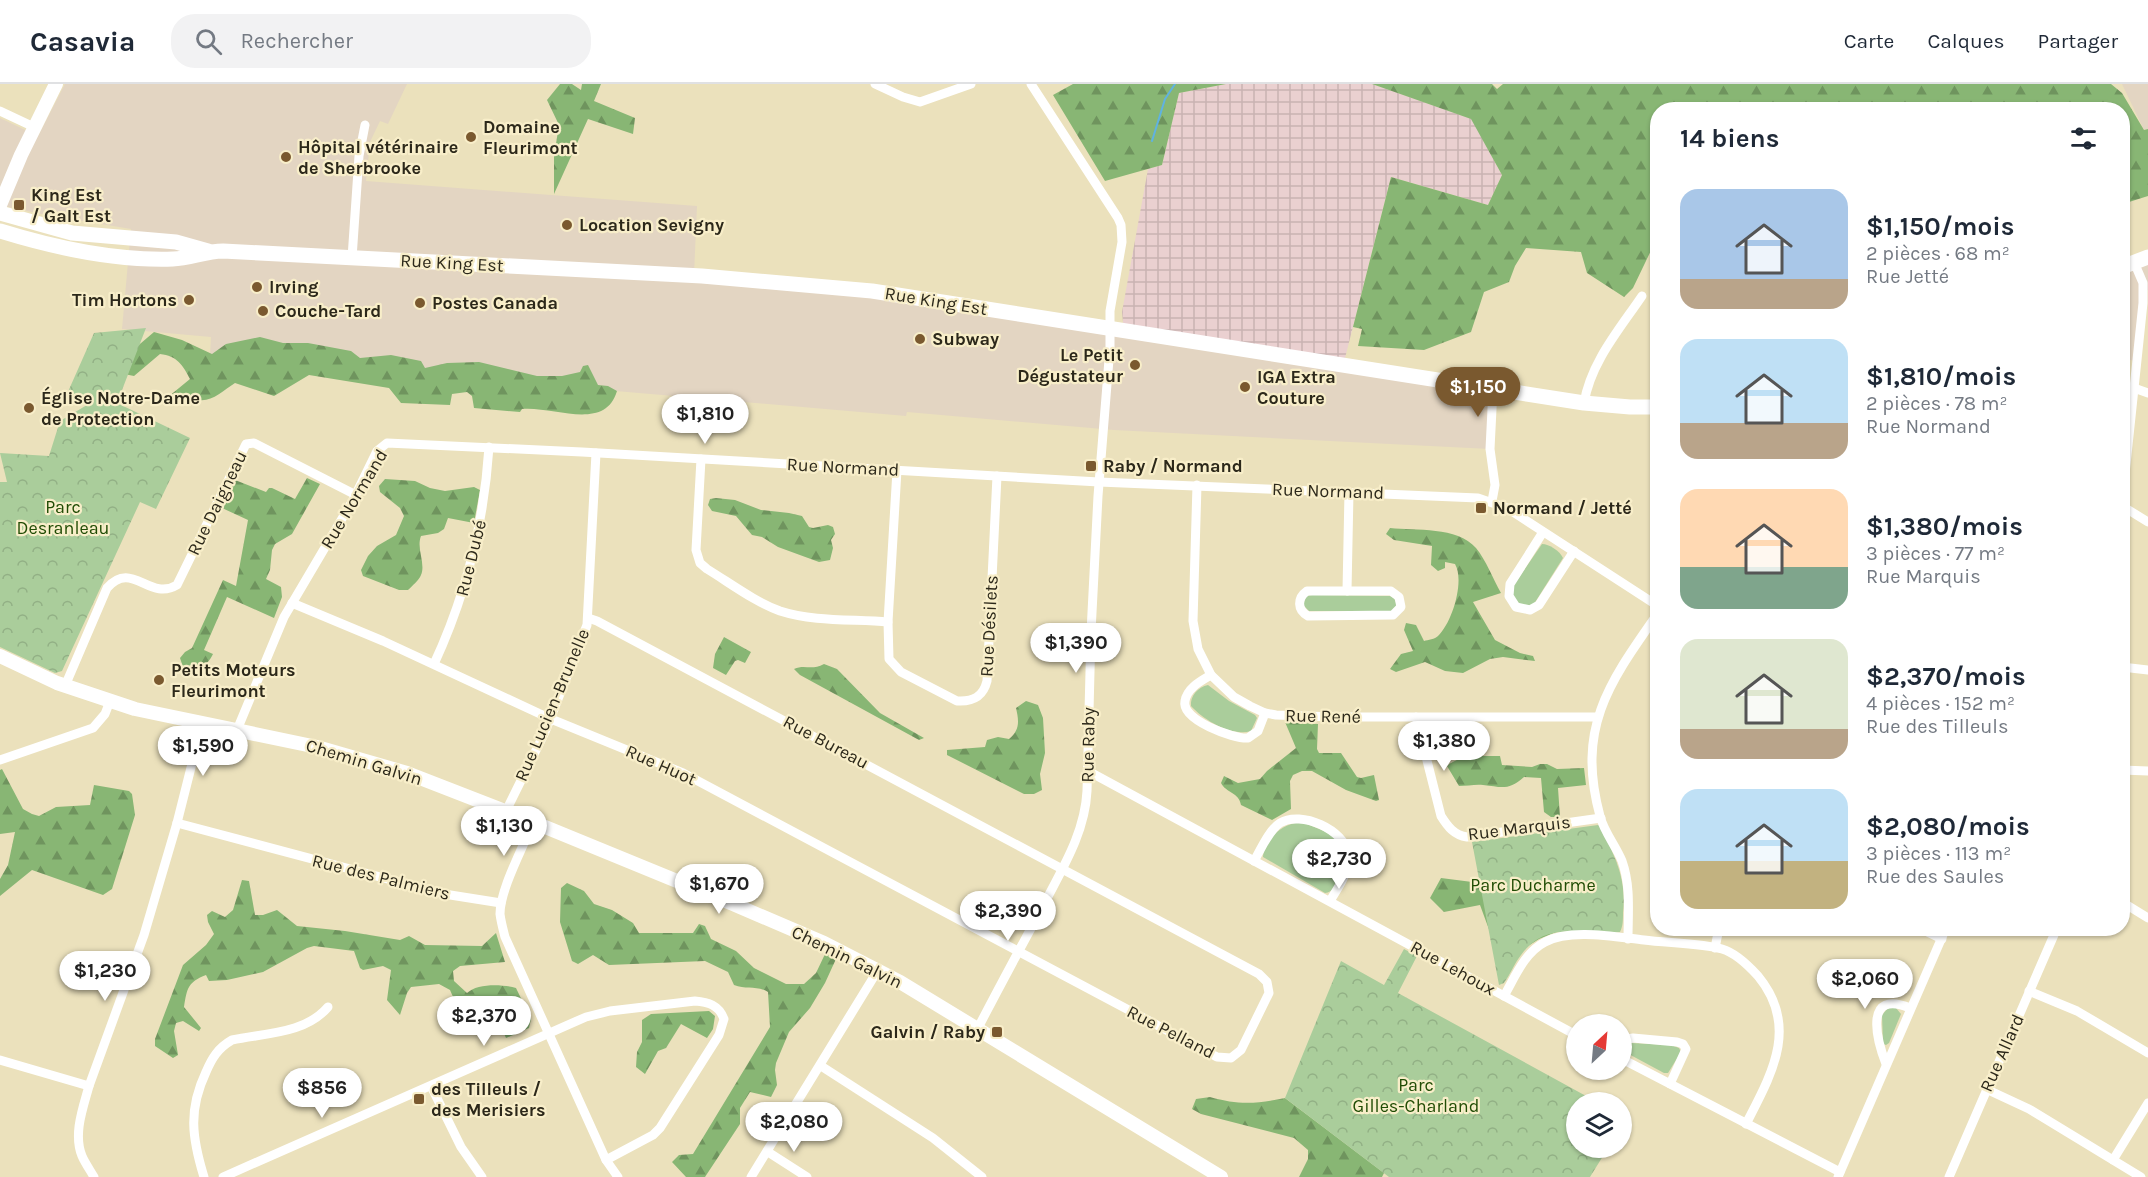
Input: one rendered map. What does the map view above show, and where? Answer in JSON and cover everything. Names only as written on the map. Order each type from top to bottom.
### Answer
[{"type":"main road","name":"Rue King Est","points":[[0,213],[72,233],[176,242],[208,251],[702,276],[886,293],[1109,330],[1584,403],[1650,407]]},
{"type":"main road","name":"Rue King Est","points":[[0,231],[74,249],[128,257],[175,259],[208,251]]},
{"type":"street","points":[[0,205],[34,127],[56,84]]},
{"type":"street","points":[[875,84],[903,97],[921,102],[971,84]]},
{"type":"street","name":"Rue Raby","points":[[978,1028],[1063,869],[1081,828],[1086,804],[1090,643],[1099,482],[1110,347],[1110,311],[1122,242],[1121,225],[1114,211],[1031,84]]},
{"type":"street","points":[[0,111],[34,127]]},
{"type":"street","points":[[352,258],[359,156],[365,126]]},
{"type":"street","points":[[2130,427],[2146,290],[2135,262]]},
{"type":"street","points":[[1584,403],[1589,380],[1597,362],[1642,296]]},
{"type":"street","points":[[2134,388],[2148,393]]},
{"type":"street","points":[[1492,501],[1495,485],[1490,449],[1493,389]]},
{"type":"street","name":"Rue Daigneau","points":[[65,686],[107,588],[119,577],[128,576],[153,588],[163,590],[170,590],[177,585],[246,444],[254,443],[356,495]]},
{"type":"street","name":"Rue Normand","points":[[237,730],[277,632],[292,603],[356,495],[377,451],[387,443],[1099,482],[1466,496],[1492,501],[1507,508],[1650,601]]},
{"type":"street","name":"Rue Dubé","points":[[434,664],[454,619],[473,554],[486,492],[489,447]]},
{"type":"street","name":"Rue Lucien-Brunelle","points":[[506,811],[550,719],[579,648],[588,618],[596,453]]},
{"type":"street","points":[[701,459],[696,550],[700,563],[768,605],[789,613],[814,617],[888,621]]},
{"type":"street","name":"Rue Désilets","points":[[897,470],[888,621],[889,659],[901,672],[957,701],[970,701],[985,689],[988,670],[997,476]]},
{"type":"street","name":"Rue René","points":[[1197,485],[1193,621],[1198,649],[1211,675],[1234,697],[1265,713],[1335,717],[1597,717]]},
{"type":"street","points":[[1347,591],[1349,492]]},
{"type":"street","points":[[2130,510],[2148,522]]},
{"type":"street","points":[[1543,532],[1510,584],[1509,596],[1516,607],[1530,610],[1539,605],[1574,551]]},
{"type":"street","points":[[1307,591],[1347,591],[1390,591],[1399,597],[1401,607],[1393,615],[1308,616],[1299,607],[1300,599],[1307,591]]},
{"type":"street","name":"Rue Huot","points":[[292,603],[434,664],[550,719],[683,773],[1019,952]]},
{"type":"street","name":"Rue Bureau","points":[[588,618],[1063,869]]},
{"type":"street","points":[[1628,939],[1628,882],[1622,860],[1601,818],[1592,765],[1593,733],[1597,717],[1611,685],[1629,653],[1650,624]]},
{"type":"street","name":"Chemin Galvin","points":[[0,656],[65,686],[110,701],[159,715],[308,744],[357,757],[436,784],[783,926],[878,970],[978,1028],[1221,1177]]},
{"type":"street","points":[[2130,668],[2148,670]]},
{"type":"street","name":"Rue René","points":[[1211,675],[1193,687],[1185,700],[1188,712],[1199,721],[1232,736],[1248,738],[1258,731],[1265,713]]},
{"type":"street","points":[[0,760],[93,728],[105,714],[110,701]]},
{"type":"street","name":"Rue Marquis","points":[[1416,717],[1441,816],[1448,827],[1458,835],[1467,837],[1601,818]]},
{"type":"street","points":[[93,1177],[82,1156],[78,1140],[88,1086],[144,935],[177,823],[202,723]]},
{"type":"street","points":[[2130,770],[2148,771]]},
{"type":"street","name":"Rue Lehoux","points":[[1088,771],[1566,1030]]},
{"type":"street","points":[[1254,861],[1273,830],[1287,819],[1307,820],[1330,830],[1345,845],[1349,862],[1330,901]]},
{"type":"street","points":[[533,822],[501,903],[501,925],[606,1160],[618,1177]]},
{"type":"street","name":"Rue des Palmiers","points":[[177,823],[444,894],[501,903]]},
{"type":"street","name":"Rue Pelland","points":[[1019,952],[1217,1057],[1231,1058],[1241,1050],[1269,993],[1264,977],[1063,869]]},
{"type":"street","points":[[2130,907],[2148,918]]},
{"type":"street","points":[[1504,996],[1528,955],[1543,942],[1565,936],[1628,939],[1715,948],[1731,953],[1754,972],[1771,994],[1779,1024],[1780,1036],[1776,1063],[1746,1124]]},
{"type":"street","points":[[1715,948],[1717,936]]},
{"type":"street","points":[[1935,936],[1942,939]]},
{"type":"street","points":[[1632,1064],[1839,1175],[1943,936]]},
{"type":"street","name":"Rue Allard","points":[[1949,1177],[2053,936]]},
{"type":"street","points":[[752,1177],[878,970]]},
{"type":"street","points":[[2029,991],[2077,1011],[2148,1053]]},
{"type":"street","points":[[224,1177],[598,1013],[704,1002],[717,1008],[724,1019],[719,1035],[660,1128],[606,1160]]},
{"type":"street","points":[[1886,1064],[1878,1035],[1880,1010],[1888,1003],[1910,1008]]},
{"type":"street","points":[[204,1177],[195,1149],[194,1112],[196,1095],[213,1056],[232,1040],[300,1027],[314,1021],[328,1007]]},
{"type":"street","points":[[1632,1039],[1683,1044],[1686,1049],[1685,1055],[1670,1084]]},
{"type":"street","points":[[0,1060],[88,1086]]},
{"type":"street","points":[[821,1066],[933,1137],[982,1177]]},
{"type":"street","points":[[431,1086],[461,1147],[482,1177]]},
{"type":"street","points":[[1986,1089],[2029,1109],[2141,1177]]},
{"type":"street","points":[[2113,1160],[2148,1103]]},
{"type":"street","points":[[768,1152],[807,1177]]},
{"type":"shaded area","points":[[65,84],[407,84],[388,124],[380,121],[370,142],[366,181],[697,206],[694,275],[766,281],[1493,389],[1490,449],[1114,430],[907,412],[906,416],[210,356],[211,337],[122,329],[131,229],[0,205],[0,118],[38,136]]},
{"type":"shaded area","points":[[1226,84],[1372,84],[1472,119],[1502,175],[1488,205],[1391,177],[1343,366],[1124,332],[1122,312],[1148,169],[1162,165],[1179,93]]},
{"type":"shaded area","points":[[2122,84],[2148,84],[2148,129],[2144,130]]},
{"type":"shaded area","points":[[2148,257],[2148,290],[2144,290],[2137,361],[2130,360],[2130,264]]},
{"type":"green space","points":[[560,84],[572,84],[581,90],[582,84],[601,84],[594,101],[635,118],[633,134],[588,119],[554,194],[554,156],[559,125],[547,100]]},
{"type":"green space","points":[[1073,84],[1226,84],[1179,93],[1162,165],[1105,181],[1053,95]]},
{"type":"green space","points":[[1372,84],[1492,84],[1497,89],[1503,84],[2111,84],[2122,93],[2127,102],[1650,102],[1650,253],[1633,288],[1624,297],[1587,273],[1581,252],[1526,248],[1509,282],[1484,292],[1471,332],[1424,350],[1358,346],[1362,329],[1353,327],[1391,177],[1488,205],[1502,175],[1471,119]]},
{"type":"green space","points":[[2130,106],[2144,130],[2148,129],[2148,196],[2130,202]]},
{"type":"green space","name":"Parc Desranleau","points":[[146,328],[117,403],[190,438],[156,509],[140,502],[62,671],[55,673],[0,647],[0,482],[7,482],[0,453],[49,456],[60,421],[87,405],[67,394],[94,333]]},
{"type":"green space","points":[[154,332],[182,340],[212,354],[226,344],[260,337],[283,343],[308,343],[351,351],[360,358],[391,355],[421,361],[425,368],[447,363],[479,362],[537,376],[562,376],[580,372],[583,366],[588,365],[598,385],[608,386],[617,391],[611,403],[602,411],[590,414],[535,409],[522,409],[520,412],[474,408],[472,396],[467,392],[452,394],[450,405],[401,403],[389,388],[309,375],[274,396],[235,383],[208,399],[197,400],[191,397],[171,403],[162,400],[162,397],[168,397],[190,379],[179,362],[160,354],[134,376],[124,374],[120,361]]},
{"type":"green space","points":[[307,478],[320,484],[292,534],[275,544],[272,550],[270,570],[266,579],[281,587],[282,597],[274,618],[227,597],[204,650],[213,654],[202,667],[184,670],[180,658],[192,648],[223,580],[236,586],[248,520],[222,508],[235,480],[266,492],[272,488],[295,499]]},
{"type":"green space","points":[[385,479],[415,481],[430,488],[445,491],[474,487],[480,490],[474,523],[448,518],[444,529],[438,533],[421,536],[421,575],[408,590],[399,590],[363,576],[361,570],[368,556],[377,546],[396,535],[404,516],[400,508],[380,492],[379,486]]},
{"type":"green space","points":[[710,499],[735,500],[761,510],[802,516],[809,527],[813,528],[828,525],[833,527],[835,534],[831,540],[833,548],[830,560],[819,562],[778,547],[762,537],[752,535],[736,516],[712,511],[708,505]]},
{"type":"green space","points":[[1390,528],[1447,533],[1468,541],[1476,548],[1501,593],[1473,602],[1495,640],[1520,653],[1533,656],[1535,661],[1503,657],[1490,659],[1463,673],[1445,671],[1425,662],[1396,672],[1390,669],[1401,654],[1413,651],[1404,630],[1406,623],[1416,625],[1424,641],[1437,637],[1443,630],[1456,602],[1459,581],[1455,564],[1445,562],[1445,568],[1438,571],[1431,565],[1432,546],[1394,540],[1386,534]]},
{"type":"green space","points":[[1542,544],[1554,548],[1563,558],[1534,604],[1530,606],[1520,604],[1513,598],[1513,586]]},
{"type":"green space","points":[[1306,596],[1390,596],[1394,598],[1397,605],[1392,611],[1309,611],[1303,605]]},
{"type":"green space","points":[[724,637],[751,652],[745,663],[735,661],[726,675],[713,668],[715,654]]},
{"type":"green space","points":[[824,664],[837,669],[880,713],[924,738],[919,740],[800,675],[794,669]]},
{"type":"green space","points":[[1208,685],[1229,701],[1255,715],[1257,718],[1251,731],[1235,732],[1218,726],[1191,706],[1195,692]]},
{"type":"green space","points":[[1026,701],[1038,705],[1043,718],[1045,753],[1040,774],[1042,790],[1034,794],[1024,794],[947,755],[947,750],[985,747],[987,740],[998,737],[1009,739],[1018,725],[1016,708]]},
{"type":"green space","points":[[1285,722],[1318,724],[1317,749],[1319,753],[1341,753],[1357,777],[1374,775],[1379,800],[1376,801],[1346,790],[1312,771],[1302,771],[1293,775],[1290,781],[1291,809],[1272,820],[1241,805],[1238,797],[1221,783],[1224,776],[1238,783],[1260,779],[1296,748]]},
{"type":"green space","points":[[1500,756],[1502,765],[1532,767],[1547,764],[1557,769],[1584,768],[1586,785],[1558,788],[1560,817],[1551,817],[1544,812],[1541,778],[1524,777],[1505,787],[1459,786],[1447,766],[1458,759]]},
{"type":"green space","points":[[2,769],[23,809],[39,816],[56,807],[90,805],[94,785],[129,791],[132,794],[135,815],[112,889],[103,895],[32,870],[0,896],[0,879],[8,865],[15,832],[0,834],[0,770]]},
{"type":"green space","points":[[1300,822],[1335,838],[1344,850],[1343,867],[1334,887],[1328,892],[1325,893],[1263,857],[1267,844],[1275,834],[1293,823]]},
{"type":"green space","name":"Parc Ducharme","points":[[1598,825],[1601,827],[1619,868],[1624,901],[1623,923],[1620,932],[1567,932],[1543,936],[1521,955],[1504,983],[1499,985],[1472,842]]},
{"type":"green space","points":[[1441,878],[1480,883],[1488,879],[1556,932],[1528,946],[1494,943],[1480,905],[1444,912],[1430,898]]},
{"type":"green space","points":[[242,880],[249,881],[255,915],[277,910],[297,926],[400,940],[409,936],[425,945],[482,946],[496,933],[505,962],[460,966],[453,971],[454,981],[467,993],[477,987],[490,985],[516,988],[531,1019],[529,1028],[506,1038],[496,1015],[485,1012],[475,1013],[456,1021],[451,1018],[457,1006],[450,990],[439,984],[411,987],[400,1015],[387,1000],[391,970],[383,966],[363,970],[360,968],[354,951],[314,946],[263,972],[227,980],[209,981],[206,975],[195,980],[188,990],[184,1007],[201,1028],[199,1031],[183,1021],[176,1023],[174,1031],[178,1055],[173,1058],[155,1046],[155,1039],[183,965],[206,945],[214,934],[207,915],[212,911],[225,917],[233,910]]},
{"type":"green space","points":[[567,883],[584,891],[594,904],[612,910],[633,923],[639,933],[693,933],[699,924],[705,926],[711,939],[736,951],[754,968],[786,984],[804,984],[816,973],[826,952],[836,959],[810,1008],[789,1032],[776,1063],[777,1085],[771,1097],[750,1092],[740,1108],[740,1124],[705,1177],[686,1177],[672,1162],[679,1155],[693,1154],[770,1027],[768,992],[734,985],[728,972],[705,961],[609,965],[593,955],[578,964],[572,961],[560,922],[561,888]]},
{"type":"green space","name":"Parc Gilles-Charland","points":[[1404,949],[1417,956],[1398,993],[1579,1092],[1566,1092],[1566,1158],[1602,1158],[1590,1177],[1389,1177],[1285,1098],[1341,961],[1384,985]]},
{"type":"green space","points":[[1888,1008],[1896,1008],[1901,1014],[1889,1043],[1886,1045],[1883,1044],[1882,1015]]},
{"type":"green space","points":[[709,1011],[715,1016],[713,1029],[707,1038],[681,1024],[666,1048],[658,1051],[645,1074],[636,1067],[637,1052],[642,1042],[642,1020],[651,1014]]},
{"type":"green space","points":[[1632,1043],[1671,1045],[1679,1048],[1681,1052],[1668,1073],[1632,1056]]},
{"type":"green space","points":[[1210,1097],[1247,1103],[1285,1098],[1384,1173],[1382,1177],[1299,1177],[1308,1159],[1308,1150],[1294,1138],[1201,1114],[1192,1109],[1196,1099]]},
{"type":"waterway","points":[[1152,141],[1165,99],[1175,84]]},
{"type":"place","name":"Domaine Fleurimont","points":[[471,137]]},
{"type":"place","name":"Hôpital vétérinaire de Sherbrooke","points":[[286,157]]},
{"type":"place","name":"King Est / Galt Est","points":[[19,205]]},
{"type":"place","name":"Location Sevigny","points":[[567,225]]},
{"type":"place","name":"Irving","points":[[257,287]]},
{"type":"place","name":"Tim Hortons","points":[[189,300]]},
{"type":"place","name":"Postes Canada","points":[[420,303]]},
{"type":"place","name":"Couche-Tard","points":[[263,311]]},
{"type":"place","name":"Subway","points":[[920,339]]},
{"type":"place","name":"Le Petit Dégustateur","points":[[1135,365]]},
{"type":"place","name":"IGA Extra Couture","points":[[1245,387]]},
{"type":"place","name":"Église Notre-Dame de Protection","points":[[29,408]]},
{"type":"place","name":"Raby / Normand","points":[[1091,466]]},
{"type":"place","name":"Normand / Jetté","points":[[1481,508]]},
{"type":"place","name":"Petits Moteurs Fleurimont","points":[[159,680]]},
{"type":"place","name":"Galvin / Raby","points":[[997,1032]]},
{"type":"place","name":"des Tilleuls / des Merisiers","points":[[419,1099]]}]
